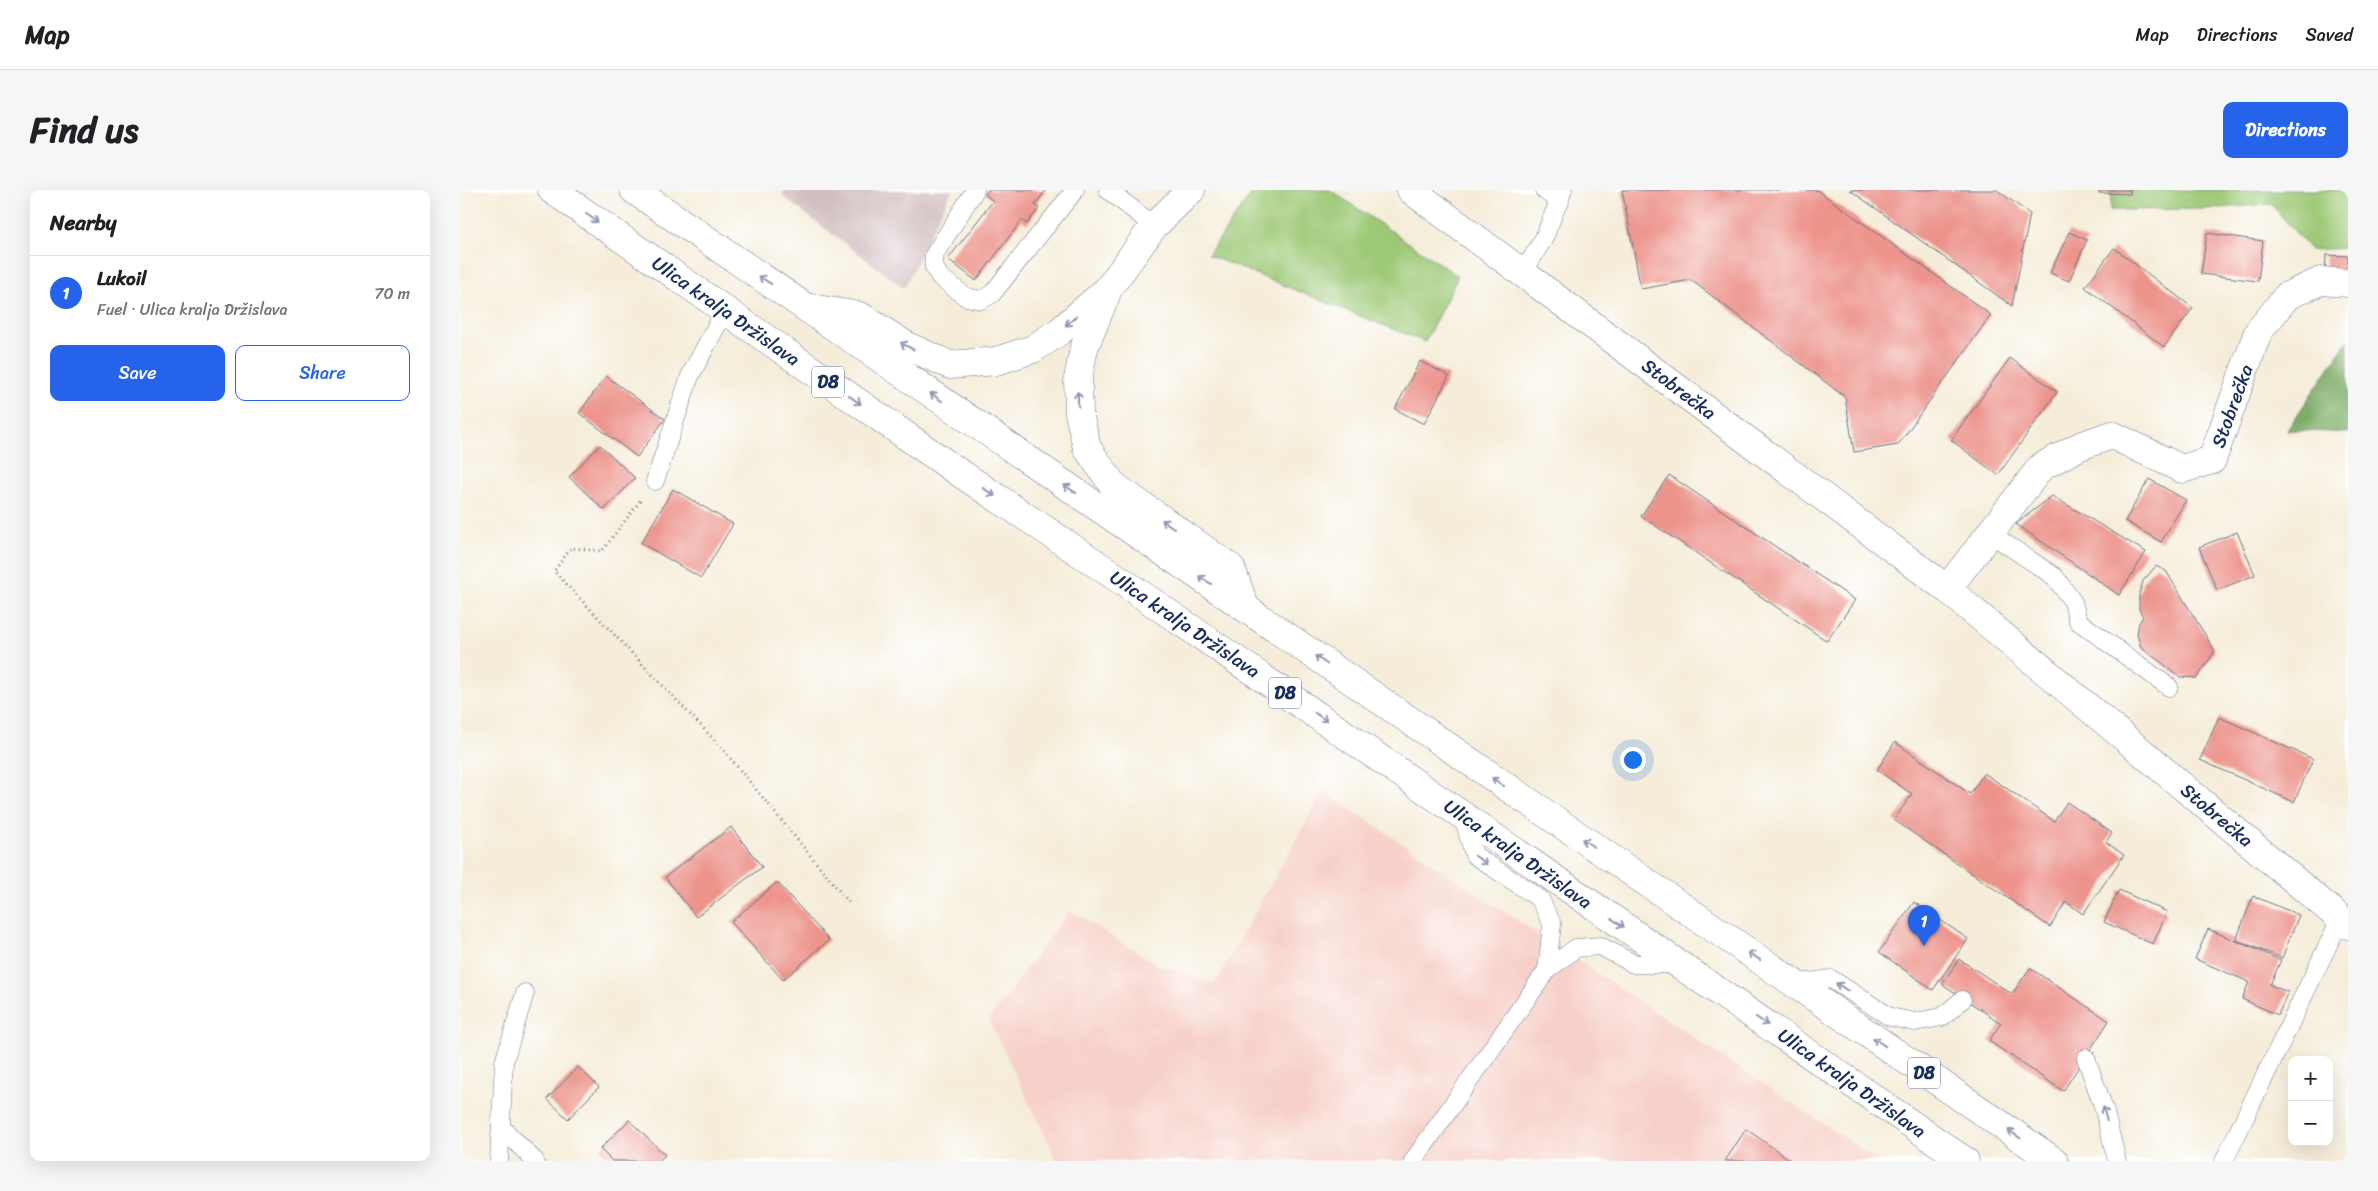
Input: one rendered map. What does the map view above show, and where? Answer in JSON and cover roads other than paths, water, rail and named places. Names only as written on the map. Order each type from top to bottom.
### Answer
[{"type":"main road","name":"Ulica kralja Držislava","points":[[552,190],[1965,1161]]},
{"type":"main road","name":"D8","points":[[634,190],[2054,1161]]},
{"type":"main road","points":[[1154,226],[1172,190]]},
{"type":"main road","points":[[805,307],[860,316],[906,346],[950,365],[996,361],[1033,349],[1060,331],[1108,288],[1154,226],[1192,190]]},
{"type":"main road","name":"Stobrečka","points":[[1411,190],[1947,589],[2345,922]]},
{"type":"main road","name":"Stobrečka","points":[[1947,589],[2041,467],[2080,446],[2112,435],[2182,469],[2212,460],[2258,332],[2287,296],[2321,282],[2348,283]]},
{"type":"main road","points":[[1108,288],[1084,348],[1078,378],[1079,413],[1087,448],[1113,485],[1231,568],[1245,608]]},
{"type":"lane","points":[[975,190],[934,255],[934,267],[940,278],[966,297],[981,300],[992,294],[1075,190]]},
{"type":"lane","points":[[1108,190],[1154,226]]},
{"type":"lane","points":[[1523,273],[1544,238],[1561,196],[1544,190]]},
{"type":"lane","points":[[655,480],[690,376],[725,310]]},
{"type":"lane","points":[[1991,534],[2055,577],[2073,602],[2078,621],[2169,687]]},
{"type":"lane","points":[[1463,816],[1474,855],[1540,900],[1552,924],[1547,970]]},
{"type":"lane","points":[[2224,1161],[2345,922]]},
{"type":"lane","points":[[1413,1161],[1547,970],[1576,948],[1600,946],[1634,964],[1678,964]]},
{"type":"lane","points":[[1794,984],[1831,979],[1890,1018],[1915,1022],[1942,1017],[1962,1000]]},
{"type":"lane","points":[[499,1161],[504,1062],[525,993]]},
{"type":"lane","points":[[2086,1058],[2104,1109],[2117,1161]]},
{"type":"lane","points":[[501,1127],[535,1161]]},
{"type":"place","name":"Lukoil","points":[[1924,946]]}]
